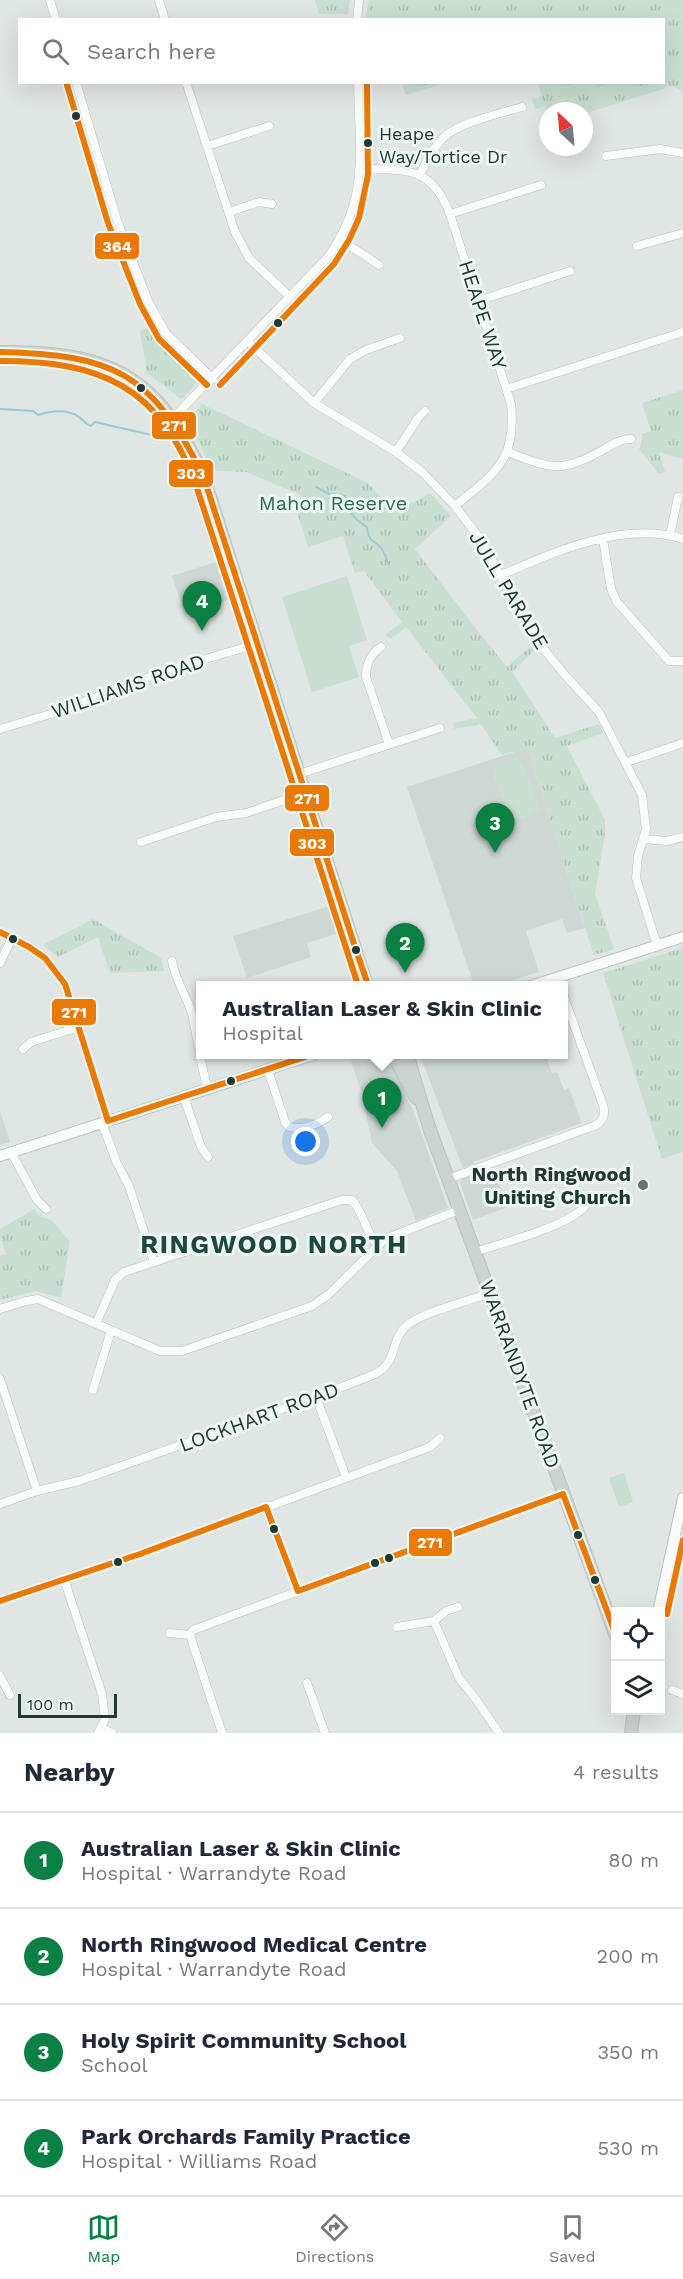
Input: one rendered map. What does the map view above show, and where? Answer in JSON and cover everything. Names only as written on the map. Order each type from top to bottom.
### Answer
[{"type":"main road","points":[[0,352],[75,356],[101,363],[129,377],[144,389],[173,418],[188,442],[203,475],[367,981]]},
{"type":"main road","name":"WARRANDYTE ROAD","points":[[395,1059],[424,1112],[611,1625]]},
{"type":"main road","name":"WARRANDYTE ROAD","points":[[409,1059],[421,1095],[424,1112]]},
{"type":"main road","points":[[631,1733],[633,1715]]},
{"type":"street","points":[[50,0],[55,18]]},
{"type":"street","points":[[159,0],[164,18]]},
{"type":"street","points":[[357,18],[359,0]]},
{"type":"street","points":[[77,84],[117,220],[148,301],[166,333],[213,378]]},
{"type":"street","points":[[187,84],[235,232],[249,258],[290,297]]},
{"type":"street","points":[[173,418],[327,258],[340,240],[354,210],[360,169],[358,84]]},
{"type":"street","points":[[360,169],[404,170],[420,174],[433,150],[443,138],[457,128],[522,107]]},
{"type":"street","points":[[207,146],[269,126]]},
{"type":"street","points":[[606,156],[660,149],[683,153]]},
{"type":"street","name":"HEAPE WAY","points":[[420,174],[437,189],[450,214],[506,389],[513,419],[508,452],[495,473],[455,507]]},
{"type":"street","points":[[450,214],[541,185]]},
{"type":"street","points":[[229,212],[259,202],[272,204]]},
{"type":"street","points":[[637,246],[683,233]]},
{"type":"street","points":[[340,240],[379,265]]},
{"type":"street","points":[[478,301],[570,271]]},
{"type":"street","points":[[506,389],[683,332]]},
{"type":"street","points":[[314,403],[350,359],[400,338]]},
{"type":"street","name":"JULL PARADE","points":[[248,342],[314,403],[396,452],[422,472],[455,507],[484,544],[514,603],[535,637],[564,674],[599,712],[627,762],[642,795],[646,817],[636,878],[657,945]]},
{"type":"street","points":[[396,452],[425,411]]},
{"type":"street","points":[[508,452],[548,466],[560,467],[576,464],[616,442],[631,439]]},
{"type":"street","points":[[670,535],[678,497]]},
{"type":"street","points":[[501,575],[540,557],[603,539],[640,533],[670,535],[683,539]]},
{"type":"street","points":[[603,539],[611,589],[617,602],[669,661],[683,661]]},
{"type":"street","name":"WILLIAMS ROAD","points":[[0,729],[54,713],[165,671],[256,644]]},
{"type":"street","points":[[381,646],[375,651],[366,667],[366,677],[389,744]]},
{"type":"street","points":[[299,774],[440,728]]},
{"type":"street","points":[[627,762],[683,744]]},
{"type":"street","points":[[141,842],[216,816],[246,813],[305,793]]},
{"type":"street","points":[[644,839],[667,841],[683,837]]},
{"type":"street","points":[[0,932],[35,949],[52,964],[65,984],[116,1161],[129,1186],[154,1262]]},
{"type":"street","points":[[558,981],[683,937]]},
{"type":"street","points":[[0,963],[12,938]]},
{"type":"street","points":[[172,961],[173,970],[191,1013],[196,1039]]},
{"type":"street","points":[[448,1179],[594,1126],[602,1120],[603,1105],[568,1008]]},
{"type":"street","points":[[23,1049],[31,1042],[79,1027]]},
{"type":"street","points":[[200,1059],[208,1089]]},
{"type":"street","points":[[0,1156],[301,1059]]},
{"type":"street","points":[[268,1070],[285,1122],[289,1127],[296,1129],[318,1124],[328,1117]]},
{"type":"street","points":[[184,1097],[201,1147],[208,1157]]},
{"type":"street","points":[[11,1152],[37,1200],[46,1209]]},
{"type":"street","points":[[96,1324],[111,1287],[119,1275],[342,1200],[352,1200],[358,1206],[370,1237],[377,1245]]},
{"type":"street","points":[[475,1252],[574,1217],[586,1205]]},
{"type":"street","points":[[0,1309],[26,1300],[38,1299],[160,1351],[171,1352],[209,1342],[312,1306],[328,1295],[385,1239],[459,1210]]},
{"type":"street","name":"LOCKHART ROAD","points":[[0,1504],[37,1491],[79,1481],[316,1397],[383,1370],[390,1362],[404,1328],[417,1319],[490,1293]]},
{"type":"street","points":[[93,1390],[111,1331]]},
{"type":"street","points":[[0,1379],[3,1398],[37,1491]]},
{"type":"street","points":[[316,1397],[346,1477]]},
{"type":"street","points":[[0,1601],[64,1580],[430,1447],[440,1438]]},
{"type":"street","points":[[190,1635],[193,1630],[563,1494]]},
{"type":"street","points":[[659,1607],[683,1498]]},
{"type":"street","points":[[266,1507],[298,1591]]},
{"type":"street","points":[[64,1580],[102,1694],[105,1719],[99,1730],[112,1733]]},
{"type":"street","points":[[397,1627],[434,1621],[446,1611],[458,1606]]},
{"type":"street","points":[[434,1621],[459,1678],[476,1698],[498,1733]]},
{"type":"street","points":[[170,1633],[190,1635]]},
{"type":"street","points":[[190,1635],[222,1733]]},
{"type":"street","points":[[0,1676],[10,1695]]},
{"type":"street","points":[[307,1683],[325,1733]]},
{"type":"street","points":[[672,1690],[683,1694]]},
{"type":"shaded area","points":[[219,561],[231,599],[185,614],[172,576]]},
{"type":"shaded area","points":[[527,748],[585,928],[567,933],[562,919],[526,931],[539,972],[511,981],[473,981],[407,787]]},
{"type":"shaded area","points":[[330,906],[339,933],[307,943],[311,957],[247,978],[233,936]]},
{"type":"shaded area","points":[[350,1059],[388,1059],[415,1115],[448,1208],[416,1221],[397,1171],[372,1143],[362,1094]]},
{"type":"shaded area","points":[[422,1059],[547,1059],[552,1073],[557,1072],[564,1090],[569,1088],[582,1123],[473,1162],[474,1164],[463,1168]]},
{"type":"shaded area","points":[[0,1111],[10,1142],[0,1145]]},
{"type":"shaded area","points":[[494,1171],[508,1207],[473,1220],[460,1183],[462,1179],[473,1175],[477,1177]]},
{"type":"green space","points":[[315,0],[350,0],[348,14],[319,14]]},
{"type":"green space","points":[[369,0],[683,0],[683,92],[672,86],[593,111],[593,102],[539,102],[539,108],[535,109],[532,99],[542,96],[538,84],[665,84],[665,18],[366,18]]},
{"type":"green space","points":[[403,84],[442,84],[406,95]]},
{"type":"green space","points":[[155,325],[196,378],[195,385],[181,399],[147,373],[140,331]]},
{"type":"green space","points":[[683,390],[683,459],[659,452],[665,472],[659,474],[639,449],[642,434],[651,431],[642,403]]},
{"type":"green space","name":"Mahon Reserve","points":[[202,404],[368,483],[395,513],[430,493],[451,516],[415,549],[507,667],[532,645],[535,650],[512,672],[555,738],[599,724],[603,733],[567,746],[605,820],[605,834],[595,894],[614,949],[594,955],[527,748],[502,755],[481,724],[454,729],[453,723],[477,718],[406,627],[391,639],[385,635],[402,622],[364,571],[355,573],[343,536],[308,547],[296,509],[301,495],[246,472],[217,471],[209,465],[188,419]]},
{"type":"green space","points":[[347,576],[367,640],[349,646],[359,677],[312,692],[282,597]]},
{"type":"green space","points":[[516,759],[522,762],[540,808],[531,816],[522,819],[510,818],[492,773],[496,767]]},
{"type":"green space","points":[[93,919],[161,958],[164,971],[110,973],[98,937],[58,957],[43,945]]},
{"type":"green space","points":[[683,948],[683,1152],[662,1159],[603,973]]},
{"type":"green space","points":[[34,1209],[39,1216],[51,1220],[70,1241],[61,1298],[35,1291],[0,1300],[0,1256],[6,1254],[0,1237],[0,1229]]},
{"type":"green space","points":[[624,1473],[633,1502],[619,1507],[609,1478]]},
{"type":"waterway","points":[[0,409],[33,411],[38,415],[65,412],[75,414],[91,426],[95,422],[156,436],[163,435]]},
{"type":"waterway","points":[[316,487],[329,494],[345,496],[352,514],[367,527],[370,538],[382,549],[388,563]]},
{"type":"transit line","name":"364","points":[[220,385],[334,264],[349,240],[359,218],[368,175],[367,84]]},
{"type":"transit line","name":"364","points":[[67,85],[108,223],[140,304],[159,339],[207,385]]},
{"type":"transit line","name":"271","points":[[0,352],[72,358],[101,365],[125,376],[146,392],[165,413],[184,440],[203,475],[367,981]]},
{"type":"transit line","name":"303","points":[[0,361],[68,366],[97,374],[122,386],[144,402],[164,424],[181,451],[196,485],[357,981]]},
{"type":"transit line","name":"271","points":[[0,932],[45,958],[65,984],[108,1121]]},
{"type":"transit line","name":"271","points":[[108,1121],[299,1059]]},
{"type":"transit line","name":"271","points":[[563,1494],[611,1622]]},
{"type":"transit line","name":"271","points":[[298,1591],[563,1494]]},
{"type":"transit line","name":"271","points":[[266,1507],[298,1591]]},
{"type":"transit line","name":"271","points":[[0,1601],[140,1554],[266,1507]]},
{"type":"transit line","name":"364","points":[[667,1614],[683,1540]]},
{"type":"place","name":"Heape Way/Tortice Dr","points":[[368,143]]},
{"type":"place","name":"Park Orchards Family Practice","points":[[202,631]]},
{"type":"place","name":"Holy Spirit Community School","points":[[495,853]]},
{"type":"place","name":"North Ringwood Medical Centre","points":[[405,973]]},
{"type":"place","name":"Australian Laser & Skin Clinic","points":[[382,1128]]},
{"type":"place","name":"North Ringwood Uniting Church","points":[[643,1185]]},
{"type":"district","name":"RINGWOOD NORTH","points":[[274,1244]]}]
